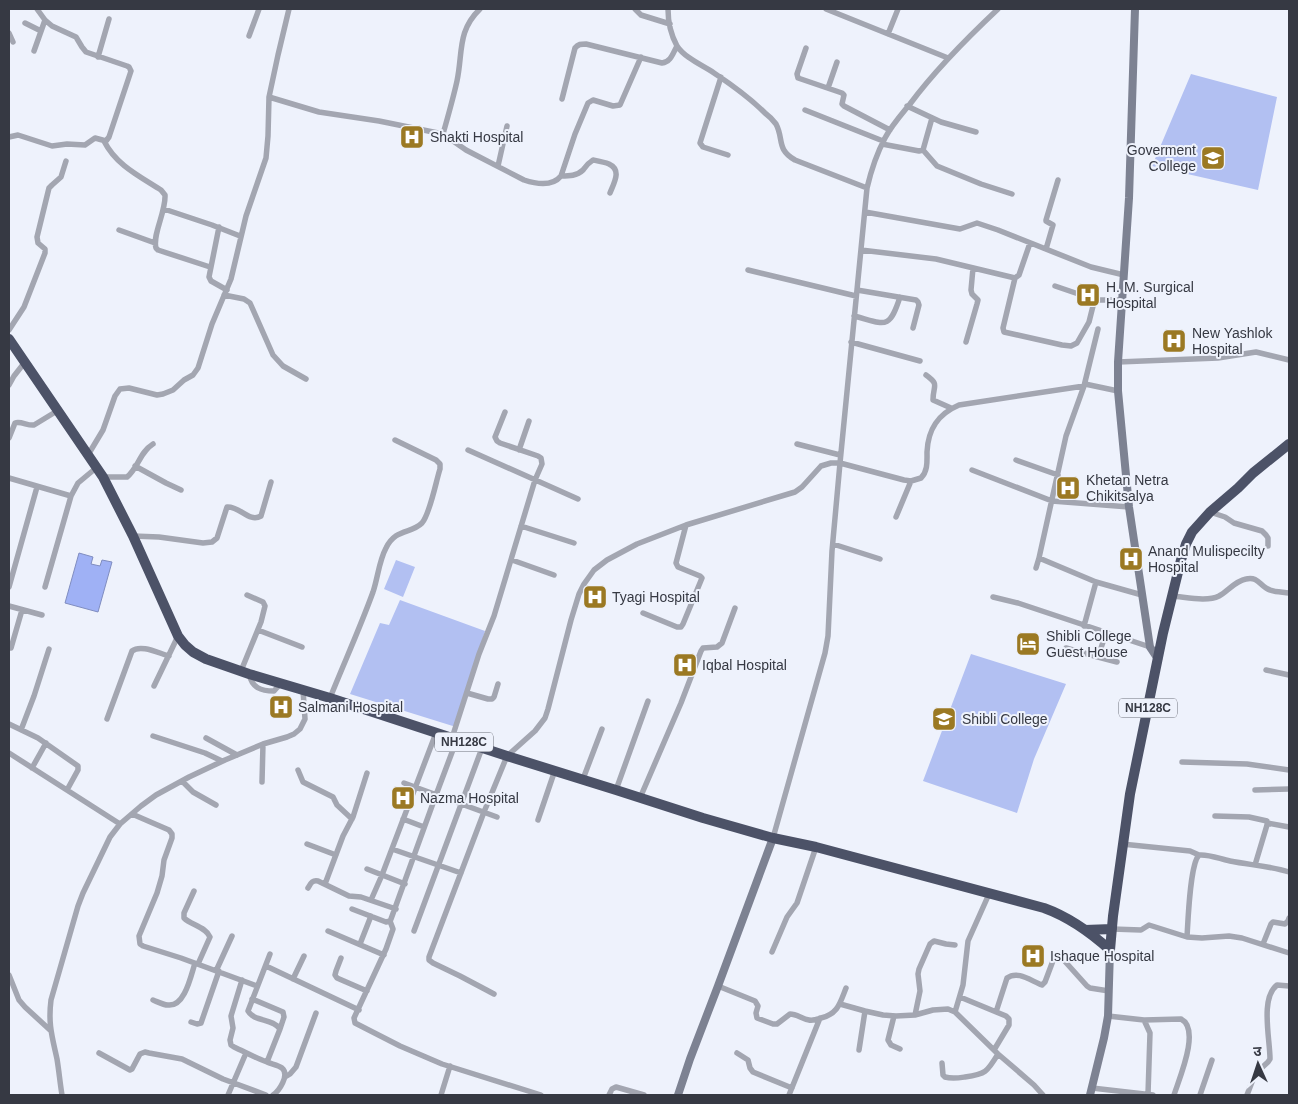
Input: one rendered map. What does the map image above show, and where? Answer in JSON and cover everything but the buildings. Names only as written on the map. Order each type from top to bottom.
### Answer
[{"type":"highway","name":"NH128C","points":[[9,340],[103,477],[133,536],[178,636],[185,646],[206,659],[703,818],[1060,913],[1110,950]]},
{"type":"highway","name":"NH128C","points":[[1110,950],[1122,844],[1130,794],[1172,596],[1186,544],[1192,532],[1210,512],[1253,473],[1289,444]]},
{"type":"highway","name":"NH128C","points":[[1238,488],[1258,478],[1289,452]]},
{"type":"highway","points":[[1085,930],[1112,929]]},
{"type":"street","points":[[37,9],[45,20],[59,30],[76,37],[86,52],[129,67],[131,71],[109,137],[104,141]]},
{"type":"street","points":[[249,36],[259,9]]},
{"type":"street","points":[[88,455],[100,435],[115,396],[120,389],[129,388],[157,395],[163,394],[173,390],[193,375],[198,368],[212,324],[226,292],[240,236],[266,158],[269,97],[289,9]]},
{"type":"street","points":[[443,134],[455,90],[464,33],[468,22],[480,9]]},
{"type":"street","points":[[636,9],[641,15],[670,24]]},
{"type":"street","points":[[668,9],[670,24],[678,46],[684,53],[749,98],[773,120],[783,149],[790,157],[867,188]]},
{"type":"street","points":[[826,9],[948,58]]},
{"type":"street","points":[[888,34],[898,9]]},
{"type":"street","points":[[678,1095],[773,838],[826,653],[840,455],[867,188],[870,175],[883,143],[907,106],[948,58],[998,9]]},
{"type":"street","points":[[1135,9],[1130,198],[1118,362],[1118,391],[1129,507],[1150,647],[1158,659]]},
{"type":"street","points":[[98,56],[109,19]]},
{"type":"street","points":[[34,51],[45,20]]},
{"type":"street","points":[[25,23],[41,31]]},
{"type":"street","points":[[9,34],[13,42]]},
{"type":"street","points":[[562,99],[575,48],[581,44],[664,63],[670,59],[678,46]]},
{"type":"street","points":[[806,48],[797,76],[800,79],[843,94],[842,104],[845,107],[890,130]]},
{"type":"street","points":[[269,97],[319,112],[379,121],[443,134],[466,150],[524,180],[541,184],[553,182],[561,176],[588,103],[593,100],[613,106],[620,105],[640,57]]},
{"type":"street","points":[[828,88],[837,62]]},
{"type":"street","points":[[721,77],[700,143],[703,147],[728,155]]},
{"type":"street","points":[[907,106],[945,123],[976,132]]},
{"type":"street","points":[[805,110],[883,143],[923,150],[940,168],[1012,194]]},
{"type":"street","points":[[923,150],[932,118]]},
{"type":"street","points":[[498,166],[507,126]]},
{"type":"street","points":[[9,135],[18,135],[52,146],[67,144],[85,145],[95,138],[104,141],[120,163],[164,193],[166,198],[164,209],[154,246],[158,250],[210,267]]},
{"type":"street","points":[[561,176],[572,176],[580,173],[590,161],[596,160],[613,167],[616,171],[616,179],[610,193]]},
{"type":"street","points":[[9,330],[26,302],[45,253],[45,249],[38,242],[37,237],[49,188],[61,178],[66,161]]},
{"type":"street","points":[[1046,249],[1053,226],[1046,221],[1046,218],[1058,180]]},
{"type":"street","points":[[164,209],[240,236]]},
{"type":"street","points":[[865,212],[960,229],[971,224],[977,224],[998,230],[1091,267],[1124,275]]},
{"type":"street","points":[[219,227],[209,280],[226,292],[250,303],[273,355],[283,366],[306,379]]},
{"type":"street","points":[[119,230],[155,242]]},
{"type":"street","points":[[1030,243],[1019,275],[1015,278],[1003,328],[1004,332],[1068,346],[1074,345],[1088,325],[1096,300]]},
{"type":"street","points":[[861,250],[936,259],[1015,278]]},
{"type":"street","points":[[966,342],[978,300],[971,290],[973,268]]},
{"type":"street","points":[[748,270],[856,293],[916,300],[919,303],[913,328]]},
{"type":"street","points":[[1055,286],[1096,300],[1123,300]]},
{"type":"street","points":[[854,316],[881,323],[886,322],[894,314],[900,297]]},
{"type":"street","points":[[1036,568],[1066,436],[1084,386],[1098,329]]},
{"type":"street","points":[[851,342],[920,361]]},
{"type":"street","points":[[1118,362],[1218,358],[1256,352],[1289,360]]},
{"type":"street","points":[[9,385],[25,362]]},
{"type":"street","points":[[926,375],[935,383],[935,402],[951,408]]},
{"type":"street","points":[[494,994],[433,963],[429,959],[507,756],[536,731],[548,709],[579,594],[594,570],[621,552],[686,525],[795,492],[821,466],[830,463],[840,463],[895,478],[911,481],[917,480],[926,471],[928,440],[932,428],[944,412],[958,405],[1084,386],[1085,384],[1118,391]]},
{"type":"street","points":[[9,438],[15,423],[34,425],[57,411]]},
{"type":"street","points":[[505,412],[495,437],[496,439],[500,444],[538,456],[541,458],[542,464],[535,480],[494,616],[479,654],[436,795],[396,909],[390,921],[392,933],[384,955],[354,1018],[355,1023],[400,1046],[450,1066],[541,1095]]},
{"type":"street","points":[[519,450],[529,421]]},
{"type":"street","points":[[330,698],[373,591],[386,547],[397,534],[419,526],[423,522],[428,512],[440,469],[440,464],[436,460],[396,440]]},
{"type":"street","points":[[103,477],[130,476],[146,449],[153,444]]},
{"type":"street","points":[[797,444],[840,455]]},
{"type":"street","points":[[468,450],[578,499]]},
{"type":"street","points":[[1016,460],[1058,475]]},
{"type":"street","points":[[136,466],[181,490]]},
{"type":"street","points":[[44,587],[71,496],[78,484],[96,468]]},
{"type":"street","points":[[972,470],[1052,501],[1129,507]]},
{"type":"street","points":[[9,478],[71,496]]},
{"type":"street","points":[[896,517],[911,481]]},
{"type":"street","points":[[133,536],[159,537],[203,544],[212,542],[217,538],[227,507],[232,506],[253,518],[261,516],[271,482]]},
{"type":"street","points":[[9,587],[12,564],[38,487]]},
{"type":"street","points":[[1210,512],[1234,523],[1262,531],[1268,538],[1268,546]]},
{"type":"street","points":[[643,613],[677,627],[681,627],[683,624],[702,578],[678,567],[676,563],[686,525]]},
{"type":"street","points":[[521,526],[574,544]]},
{"type":"street","points":[[833,544],[880,558]]},
{"type":"street","points":[[1039,558],[1096,582],[1142,594]]},
{"type":"street","points":[[512,560],[554,575]]},
{"type":"street","points":[[1172,596],[1212,599],[1225,593],[1239,581],[1251,578],[1257,580],[1264,588],[1289,592]]},
{"type":"street","points":[[1084,626],[1096,582]]},
{"type":"street","points":[[245,672],[265,611],[265,603],[247,594]]},
{"type":"street","points":[[992,597],[1018,603],[1150,647]]},
{"type":"street","points":[[9,606],[42,615]]},
{"type":"street","points":[[640,798],[701,651],[703,648],[717,647],[722,643],[735,608]]},
{"type":"street","points":[[11,648],[22,610]]},
{"type":"street","points":[[258,630],[302,647]]},
{"type":"street","points":[[1098,657],[1106,633]]},
{"type":"street","points":[[154,686],[178,636]]},
{"type":"street","points":[[107,719],[132,651],[140,648],[169,656]]},
{"type":"street","points":[[1066,648],[1117,662]]},
{"type":"street","points":[[21,730],[49,649]]},
{"type":"street","points":[[1266,670],[1289,675]]},
{"type":"street","points":[[467,693],[492,699],[498,684]]},
{"type":"street","points":[[62,1095],[50,1030],[51,1000],[82,893],[110,838],[120,824],[156,795],[237,754],[288,737],[300,729],[305,720],[303,690]]},
{"type":"street","points":[[616,790],[648,701]]},
{"type":"street","points":[[9,724],[46,743],[78,766],[78,770],[67,790]]},
{"type":"street","points":[[583,779],[602,729]]},
{"type":"street","points":[[371,900],[436,733]]},
{"type":"street","points":[[153,736],[205,752],[222,761]]},
{"type":"street","points":[[206,738],[237,754]]},
{"type":"street","points":[[32,768],[46,743]]},
{"type":"street","points":[[262,782],[263,744]]},
{"type":"street","points":[[414,931],[482,748]]},
{"type":"street","points":[[9,753],[120,824]]},
{"type":"street","points":[[1182,762],[1247,764],[1289,770]]},
{"type":"street","points":[[298,770],[303,782],[332,796],[337,805],[352,819]]},
{"type":"street","points":[[538,820],[555,770]]},
{"type":"street","points":[[325,884],[343,836],[352,819],[367,773]]},
{"type":"street","points":[[182,782],[193,792],[216,805]]},
{"type":"street","points":[[404,783],[497,817]]},
{"type":"street","points":[[1255,790],[1289,789]]},
{"type":"street","points":[[132,814],[170,830],[172,834],[159,885],[139,936],[139,941],[143,946],[257,986]]},
{"type":"street","points":[[1215,816],[1249,817],[1289,827]]},
{"type":"street","points":[[403,819],[424,827]]},
{"type":"street","points":[[1255,865],[1267,823]]},
{"type":"street","points":[[307,844],[336,855]]},
{"type":"street","points":[[1122,844],[1190,851],[1199,855],[1276,868],[1289,872]]},
{"type":"street","points":[[772,952],[787,917],[797,903],[816,847]]},
{"type":"street","points":[[392,848],[461,873]]},
{"type":"street","points":[[1187,937],[1193,868],[1196,857],[1199,855]]},
{"type":"street","points":[[367,869],[405,884]]},
{"type":"street","points":[[308,888],[311,882],[318,881],[349,896],[361,897],[396,909]]},
{"type":"street","points":[[153,1000],[168,1005],[176,1004],[181,1000],[210,937],[207,932],[184,918],[184,913],[194,891]]},
{"type":"street","points":[[955,1012],[966,968],[968,940],[989,894]]},
{"type":"street","points":[[352,909],[386,922],[390,921]]},
{"type":"street","points":[[360,944],[371,916]]},
{"type":"street","points":[[1263,944],[1272,923],[1285,924],[1289,918]]},
{"type":"street","points":[[1112,929],[1141,930],[1149,925],[1187,937],[1229,936],[1242,938],[1289,953]]},
{"type":"street","points":[[328,931],[384,955]]},
{"type":"street","points":[[191,1022],[201,1023],[232,936]]},
{"type":"street","points":[[915,1015],[920,991],[918,971],[930,944],[934,941],[955,945]]},
{"type":"street","points":[[1110,950],[1108,1016],[1091,1091],[1150,1095],[1150,1033],[1144,1020]]},
{"type":"street","points":[[270,954],[248,1008],[251,1016],[277,1025],[280,1029]]},
{"type":"street","points":[[293,979],[304,956]]},
{"type":"street","points":[[996,1012],[1009,976],[1020,975],[1042,985],[1056,956],[1061,956],[1090,988],[1109,991]]},
{"type":"street","points":[[341,958],[335,975],[337,978],[367,991]]},
{"type":"street","points":[[266,966],[359,1010]]},
{"type":"street","points":[[9,975],[19,1000],[50,1030]]},
{"type":"street","points":[[242,980],[231,1016],[233,1028],[230,1040],[231,1045],[281,1067],[284,1069],[285,1077]]},
{"type":"street","points":[[1247,1095],[1256,1074],[1270,1059],[1267,1006],[1273,989],[1277,984],[1289,986]]},
{"type":"street","points":[[718,986],[756,1001],[758,1006],[757,1018],[773,1024],[777,1024],[790,1014],[796,1014],[809,1020],[828,1016],[834,1013],[840,1004],[846,988]]},
{"type":"street","points":[[942,1062],[945,1078],[980,1075],[990,1068],[1010,1022],[1008,1017],[960,997]]},
{"type":"street","points":[[252,999],[283,1012],[284,1017],[267,1062]]},
{"type":"street","points":[[840,1004],[894,1016],[915,1015],[933,1010],[948,1009],[955,1012],[1043,1095]]},
{"type":"street","points":[[859,1050],[865,1011]]},
{"type":"street","points":[[273,1095],[280,1088],[285,1077],[293,1071],[316,1013]]},
{"type":"street","points":[[894,1016],[888,1040],[891,1045],[900,1049]]},
{"type":"street","points":[[1108,1016],[1144,1020],[1181,1019],[1186,1024],[1189,1032],[1189,1047],[1174,1095]]},
{"type":"street","points":[[737,1053],[748,1060],[753,1072],[792,1093],[820,1018]]},
{"type":"street","points":[[99,1053],[130,1070],[140,1054],[145,1052],[173,1056],[233,1083],[266,1095]]},
{"type":"street","points":[[228,1095],[246,1053]]},
{"type":"street","points":[[1200,1095],[1212,1060]]},
{"type":"street","points":[[441,1095],[450,1066]]},
{"type":"street","points":[[609,1095],[612,1089],[616,1087],[644,1095]]},
{"type":"shaded area","points":[[1191,74],[1277,97],[1258,190],[1152,166]]},
{"type":"shaded area","points":[[79,553],[93,557],[91,564],[100,566],[102,560],[112,562],[98,612],[65,603]]},
{"type":"shaded area","points":[[396,560],[415,567],[403,597],[384,589]]},
{"type":"shaded area","points":[[400,600],[485,631],[456,727],[350,694],[380,623],[389,625]]},
{"type":"shaded area","points":[[971,654],[1066,684],[1034,759],[1017,813],[923,781]]},
{"type":"place","name":"Shakti Hospital","points":[[412,137]]},
{"type":"place","name":"Goverment College","points":[[1213,158]]},
{"type":"place","name":"H. M. Surgical Hospital","points":[[1088,295]]},
{"type":"place","name":"New Yashlok Hospital","points":[[1174,341]]},
{"type":"place","name":"Khetan Netra Chikitsalya","points":[[1068,488]]},
{"type":"place","name":"Anand Mulispecilty Hospital","points":[[1131,559]]},
{"type":"place","name":"Tyagi Hospital","points":[[595,597]]},
{"type":"place","name":"Shibli College Guest House","points":[[1028,644]]},
{"type":"place","name":"Iqbal Hospital","points":[[685,665]]},
{"type":"place","name":"Salmani Hospital","points":[[281,707]]},
{"type":"place","name":"Shibli College","points":[[944,719]]},
{"type":"place","name":"Nazma Hospital","points":[[403,798]]},
{"type":"place","name":"Ishaque Hospital","points":[[1033,956]]}]
